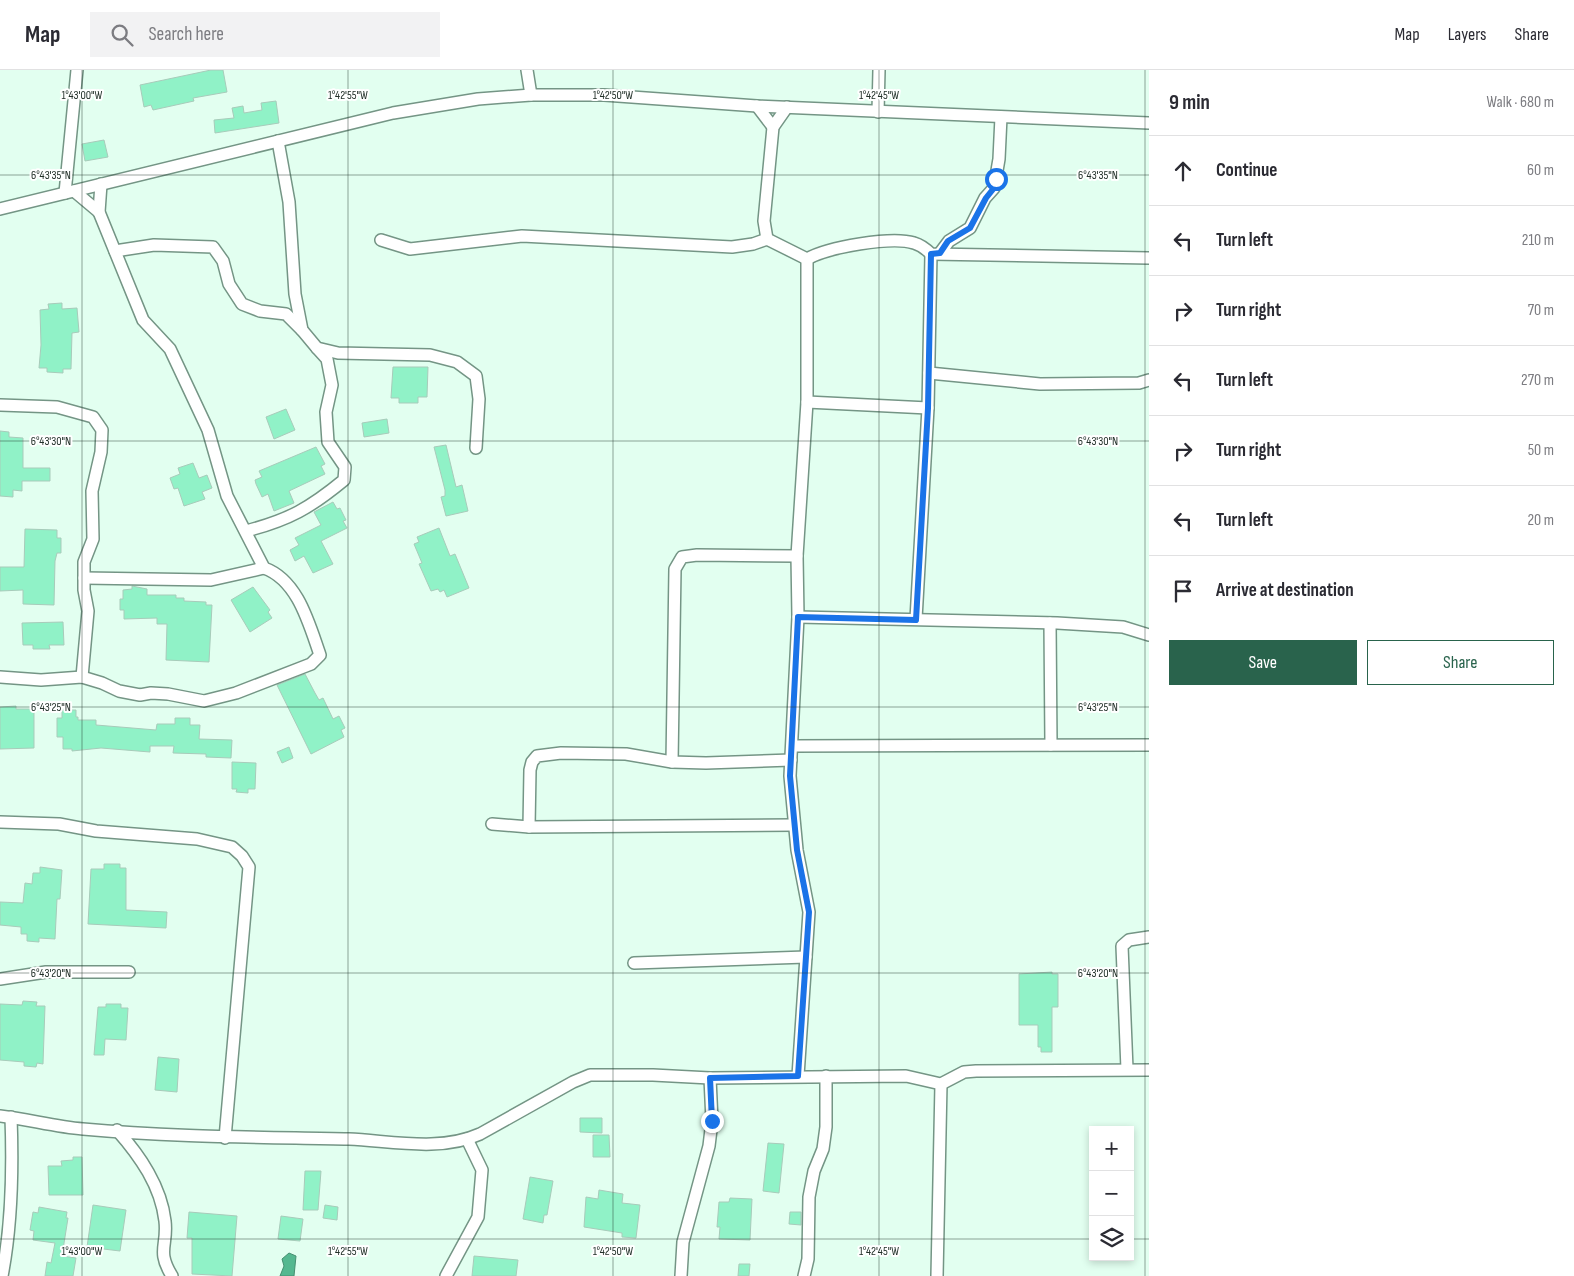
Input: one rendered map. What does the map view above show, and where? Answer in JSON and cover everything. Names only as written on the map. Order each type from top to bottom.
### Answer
[{"type":"street","points":[[70,192],[77,70]]},
{"type":"street","points":[[527,70],[531,95]]},
{"type":"street","points":[[878,112],[880,70]]},
{"type":"street","points":[[0,208],[393,113],[478,99],[531,95],[604,96],[878,112],[1149,123]]},
{"type":"street","points":[[757,106],[773,127]]},
{"type":"street","points":[[766,239],[764,221],[773,127],[787,106]]},
{"type":"street","points":[[916,620],[936,253],[948,241],[970,228],[986,198],[994,188],[999,159],[1001,116]]},
{"type":"street","points":[[278,141],[289,202],[295,294],[302,330]]},
{"type":"street","points":[[101,184],[100,212],[143,320],[170,348],[208,430],[227,496],[264,568]]},
{"type":"street","points":[[70,192],[100,212]]},
{"type":"street","points":[[381,240],[410,249],[522,236],[732,247],[753,244],[766,239],[807,259]]},
{"type":"street","points":[[807,259],[836,248],[912,242],[936,253],[1149,258]]},
{"type":"street","points":[[115,251],[154,245],[213,247],[223,261],[229,284],[242,304],[260,311],[286,314],[327,359],[332,385],[326,412],[328,442],[346,467],[344,480],[315,504],[298,513],[280,522],[246,531]]},
{"type":"street","points":[[798,1076],[809,912],[794,825],[791,760],[798,617],[797,556],[807,402],[807,259]]},
{"type":"street","points":[[317,348],[338,353],[430,355],[457,362],[476,376],[479,399],[476,448]]},
{"type":"street","points":[[929,373],[1040,384],[1139,383],[1149,380]]},
{"type":"street","points":[[807,402],[928,408]]},
{"type":"street","points":[[0,405],[57,407],[93,417],[102,430],[101,452],[92,491],[93,539],[84,562],[88,611],[82,677]]},
{"type":"street","points":[[672,762],[675,569],[682,557],[697,554],[797,556]]},
{"type":"street","points":[[0,677],[40,680],[82,677],[119,691],[140,695],[168,694],[204,701],[236,693],[311,664],[320,655],[304,610],[277,572],[264,568],[212,580],[84,578]]},
{"type":"street","points":[[798,617],[1050,623],[1122,627],[1149,635]]},
{"type":"street","points":[[1050,623],[1050,745]]},
{"type":"street","points":[[793,746],[1149,745]]},
{"type":"street","points":[[529,827],[530,770],[532,762],[537,756],[561,753],[626,754],[672,762],[791,760]]},
{"type":"street","points":[[0,822],[59,824],[96,831],[196,839],[232,847],[242,856],[249,867],[225,1138]]},
{"type":"street","points":[[492,824],[529,827],[794,825]]},
{"type":"street","points":[[1127,1069],[1122,946],[1129,940],[1149,937]]},
{"type":"street","points":[[634,963],[806,957]]},
{"type":"street","points":[[0,979],[46,972],[129,972]]},
{"type":"street","points":[[2,1276],[7,1247],[13,1159],[5,1116],[83,1129],[225,1138],[308,1138],[441,1144],[467,1139],[573,1082],[590,1075],[653,1075],[710,1078],[906,1076],[941,1084],[964,1072],[976,1071],[1149,1070]]},
{"type":"street","points":[[804,1276],[808,1251],[809,1197],[814,1171],[823,1149],[826,1127],[826,1076]]},
{"type":"street","points":[[681,1276],[683,1242],[708,1146],[712,1121],[710,1078]]},
{"type":"street","points":[[937,1276],[941,1084]]},
{"type":"street","points":[[117,1130],[148,1171],[163,1206],[166,1224],[162,1261],[172,1276]]},
{"type":"street","points":[[446,1276],[478,1217],[482,1170],[467,1139]]},
{"type":"shaded area","points":[[289,1253],[296,1256],[294,1276],[280,1276],[284,1266],[282,1259]]},
{"type":"building","points":[[211,70],[223,70],[227,92],[193,98],[194,101],[153,110],[151,105],[144,107],[140,85]]},
{"type":"building","points":[[276,101],[279,123],[215,133],[214,120],[234,118],[232,108],[243,106],[244,113],[262,110],[261,103]]},
{"type":"building","points":[[104,140],[108,157],[85,161],[82,144]]},
{"type":"building","points":[[62,303],[62,309],[77,308],[79,332],[72,333],[71,369],[63,369],[63,373],[47,372],[47,368],[39,368],[41,345],[40,310],[49,309],[48,304]]},
{"type":"building","points":[[393,367],[428,367],[427,397],[418,397],[418,403],[399,403],[399,398],[391,398]]},
{"type":"building","points":[[286,409],[295,430],[274,439],[266,417]]},
{"type":"building","points":[[387,419],[389,433],[364,437],[362,423]]},
{"type":"building","points":[[0,431],[9,432],[9,437],[23,438],[23,468],[50,468],[50,481],[22,481],[22,491],[13,490],[13,497],[0,496]]},
{"type":"building","points":[[446,445],[456,487],[462,485],[468,511],[446,516],[441,497],[445,496],[445,490],[434,447]]},
{"type":"building","points":[[316,447],[325,464],[321,466],[325,474],[289,491],[294,503],[274,511],[268,494],[262,497],[256,484],[255,480],[262,477],[259,471]]},
{"type":"building","points":[[193,463],[199,478],[207,475],[212,488],[202,492],[205,499],[184,506],[178,488],[174,489],[170,478],[180,474],[178,468]]},
{"type":"building","points":[[333,502],[337,509],[340,508],[346,520],[343,521],[347,528],[321,541],[333,564],[313,573],[304,556],[295,561],[290,550],[299,545],[295,538],[321,525],[314,512]]},
{"type":"building","points":[[439,528],[450,556],[455,554],[469,588],[447,597],[444,590],[440,592],[438,589],[431,591],[419,564],[422,563],[414,544],[419,542],[417,537]]},
{"type":"building","points":[[25,529],[57,530],[57,538],[61,538],[61,553],[57,553],[55,561],[54,605],[23,604],[23,590],[0,591],[0,567],[24,567]]},
{"type":"building","points":[[132,586],[147,589],[147,595],[176,595],[176,598],[184,598],[184,601],[206,602],[206,605],[212,605],[209,662],[166,660],[167,624],[157,624],[157,618],[124,619],[124,610],[120,610],[120,599],[123,599],[123,590],[132,589]]},
{"type":"building","points":[[253,587],[270,610],[268,612],[272,618],[250,632],[231,600]]},
{"type":"building","points":[[63,622],[64,645],[49,645],[50,649],[33,649],[33,645],[23,645],[22,623]]},
{"type":"building","points":[[305,674],[319,700],[323,698],[333,719],[339,716],[345,728],[341,730],[344,737],[311,754],[277,685]]},
{"type":"building","points":[[16,706],[16,709],[34,709],[34,748],[0,749],[0,707]]},
{"type":"building","points":[[62,710],[76,710],[78,720],[96,720],[96,725],[156,730],[157,724],[175,724],[175,718],[190,718],[190,725],[200,725],[199,739],[232,740],[231,758],[206,757],[206,754],[173,753],[174,746],[150,746],[150,752],[101,748],[72,751],[72,749],[63,749],[63,737],[57,737],[57,718],[62,718]]},
{"type":"building","points":[[289,747],[293,758],[282,763],[277,752]]},
{"type":"building","points":[[232,762],[256,763],[255,789],[248,789],[248,793],[236,792],[237,789],[232,789]]},
{"type":"building","points":[[104,864],[120,864],[120,868],[126,868],[126,910],[167,912],[166,928],[88,924],[91,869],[104,869]]},
{"type":"building","points":[[40,867],[62,870],[60,899],[57,899],[55,939],[39,938],[39,942],[27,941],[27,934],[21,934],[21,927],[0,925],[0,902],[23,903],[25,883],[32,884],[33,873],[40,873]]},
{"type":"building","points":[[1052,972],[1052,974],[1058,974],[1058,1007],[1052,1007],[1052,1052],[1041,1052],[1041,1047],[1038,1047],[1038,1025],[1019,1025],[1019,974]]},
{"type":"building","points":[[23,1001],[37,1002],[36,1006],[45,1006],[43,1064],[37,1063],[36,1067],[24,1066],[24,1062],[0,1060],[0,1004],[22,1005]]},
{"type":"building","points":[[106,1004],[121,1004],[121,1008],[128,1008],[126,1040],[105,1039],[104,1055],[94,1055],[98,1007],[106,1007]]},
{"type":"building","points":[[158,1057],[179,1059],[177,1092],[155,1090]]},
{"type":"building","points":[[580,1118],[602,1118],[602,1133],[580,1132]]},
{"type":"building","points":[[593,1135],[609,1135],[610,1157],[593,1157]]},
{"type":"building","points":[[768,1143],[784,1144],[779,1193],[763,1191]]},
{"type":"building","points":[[73,1157],[82,1157],[83,1195],[49,1195],[48,1166],[62,1166],[61,1161],[73,1160]]},
{"type":"building","points":[[305,1171],[321,1171],[318,1210],[303,1210]]},
{"type":"building","points":[[530,1177],[553,1181],[547,1215],[544,1215],[543,1223],[523,1219]]},
{"type":"building","points":[[599,1190],[623,1194],[622,1203],[640,1205],[636,1238],[622,1237],[622,1233],[584,1227],[586,1197],[598,1199]]},
{"type":"building","points":[[730,1198],[752,1199],[750,1240],[719,1239],[720,1227],[717,1227],[719,1202],[729,1202]]},
{"type":"building","points":[[93,1205],[126,1210],[120,1251],[87,1247]]},
{"type":"building","points":[[325,1205],[338,1207],[337,1220],[323,1218]]},
{"type":"building","points":[[39,1207],[67,1212],[66,1218],[68,1218],[62,1256],[76,1258],[73,1276],[45,1276],[47,1262],[51,1263],[55,1243],[33,1240],[34,1231],[30,1230],[33,1212],[38,1213]]},
{"type":"building","points":[[189,1212],[237,1216],[232,1276],[192,1274],[192,1238],[187,1238]]},
{"type":"building","points":[[790,1212],[801,1212],[801,1225],[789,1224]]},
{"type":"building","points":[[281,1216],[303,1219],[300,1241],[278,1239]]},
{"type":"building","points":[[474,1256],[518,1260],[516,1276],[472,1276]]},
{"type":"building","points":[[739,1264],[750,1264],[749,1276],[738,1276]]},
{"type":"route","points":[[712,1121],[710,1078],[798,1076],[809,912],[797,850],[790,776],[798,617],[916,620],[921,496],[928,408],[931,254],[940,253],[948,241],[970,228],[986,198],[994,188],[996,179]]}]
